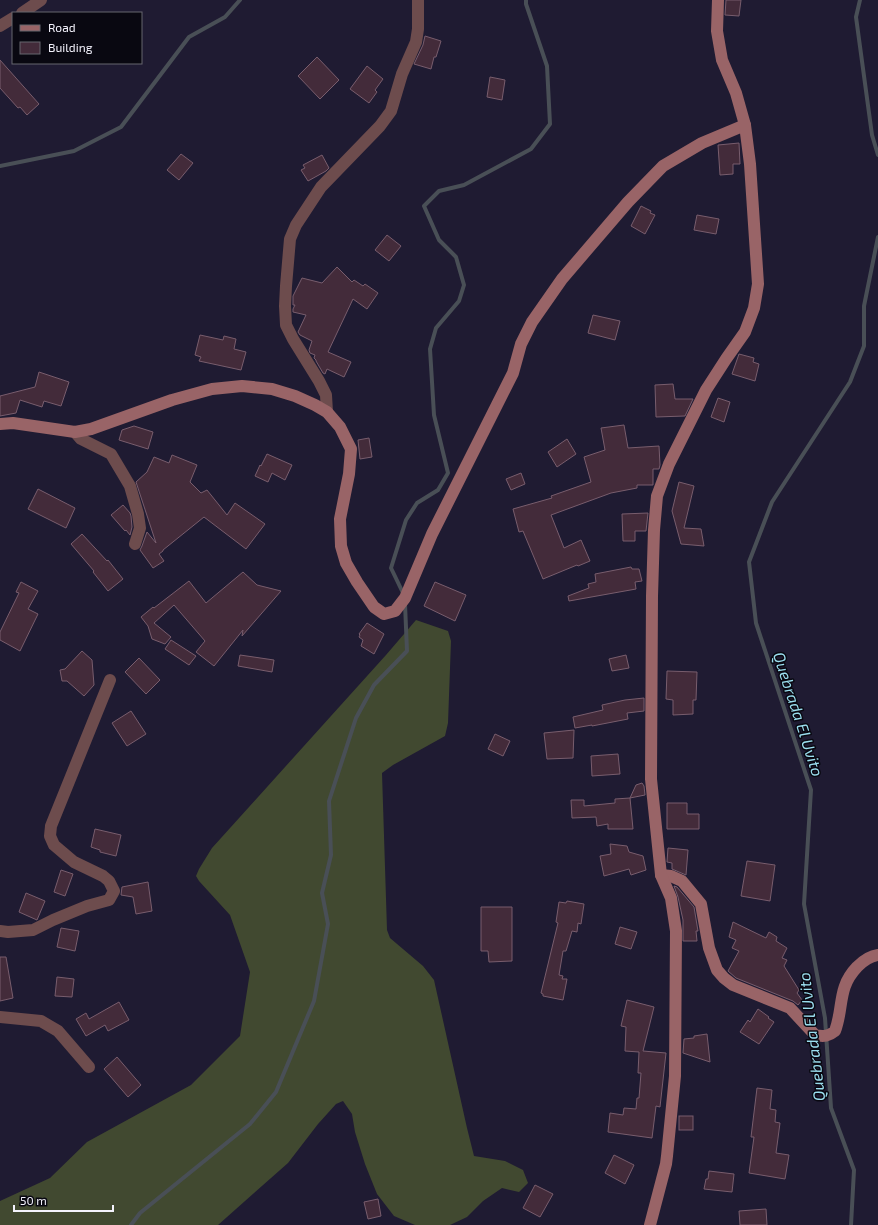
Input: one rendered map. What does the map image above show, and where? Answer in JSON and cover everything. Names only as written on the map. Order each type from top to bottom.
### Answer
[{"type":"street","points":[[23,12],[41,0]]},
{"type":"street","points":[[327,412],[326,395],[286,325],[285,306],[290,239],[296,225],[321,186],[380,126],[390,111],[402,74],[416,42],[418,29],[418,0]]},
{"type":"street","points":[[650,1225],[666,1164],[675,1076],[676,931],[671,898],[660,875],[651,779],[652,596],[654,530],[657,496],[669,464],[706,390],[745,332],[754,308],[758,284],[750,164],[744,125],[736,93],[722,60],[717,30],[718,0]]},
{"type":"street","points":[[0,26],[12,19]]},
{"type":"street","points":[[0,424],[13,423],[75,432],[91,429],[172,400],[212,389],[242,386],[272,390],[295,396],[327,412],[340,427],[351,449],[349,474],[340,519],[342,546],[346,563],[356,582],[374,607],[384,614],[395,611],[405,598],[432,534],[501,399],[513,372],[521,344],[532,322],[562,279],[628,202],[663,166],[702,143],[744,125]]},
{"type":"street","points":[[75,432],[81,440],[111,454],[130,486],[138,514],[140,528],[135,544]]},
{"type":"street","points":[[0,931],[8,932],[33,930],[87,906],[109,900],[114,891],[110,881],[74,862],[54,845],[50,836],[51,826],[110,680]]},
{"type":"street","points":[[660,875],[671,876],[682,881],[701,904],[709,948],[718,970],[724,978],[733,985],[790,1008],[815,1035],[826,1036],[831,1035],[836,1031],[841,998],[850,975],[861,963],[873,955],[878,954]]},
{"type":"street","points":[[0,1017],[41,1021],[58,1031],[89,1067]]},
{"type":"green space","points":[[416,620],[448,631],[451,641],[448,723],[445,736],[393,765],[382,773],[387,930],[390,938],[423,966],[434,980],[474,1156],[505,1161],[523,1170],[528,1183],[519,1192],[502,1188],[483,1201],[467,1217],[450,1225],[415,1225],[394,1216],[377,1194],[365,1164],[355,1132],[352,1114],[343,1101],[336,1104],[318,1124],[288,1163],[218,1225],[0,1225],[0,1201],[50,1178],[87,1142],[191,1085],[240,1036],[250,972],[230,915],[196,876],[212,848]]},
{"type":"building","points":[[726,0],[741,0],[739,16],[725,15]]},
{"type":"building","points":[[425,36],[441,41],[436,57],[434,57],[431,69],[414,64],[423,45]]},
{"type":"building","points":[[317,57],[339,80],[320,99],[298,76]]},
{"type":"building","points":[[0,60],[39,104],[27,115],[20,107],[18,108],[0,88]]},
{"type":"building","points":[[367,66],[383,79],[375,90],[377,92],[369,103],[350,89]]},
{"type":"building","points":[[490,77],[505,80],[502,100],[487,97]]},
{"type":"building","points":[[739,143],[740,164],[733,164],[733,174],[720,175],[718,145]]},
{"type":"building","points":[[181,154],[193,163],[179,180],[167,170]]},
{"type":"building","points":[[322,155],[329,168],[308,181],[301,170],[305,168],[303,165]]},
{"type":"building","points":[[641,206],[651,211],[650,213],[655,215],[645,234],[631,226]]},
{"type":"building","points":[[697,215],[719,219],[716,234],[694,230]]},
{"type":"building","points":[[387,235],[401,246],[389,261],[375,250]]},
{"type":"building","points":[[337,267],[352,282],[354,280],[363,286],[365,284],[378,293],[367,309],[353,299],[328,352],[351,362],[344,377],[327,369],[325,374],[323,373],[314,358],[315,355],[310,353],[309,350],[312,341],[300,335],[298,332],[306,315],[293,312],[295,305],[293,305],[293,296],[302,278],[322,283]]},
{"type":"building","points":[[593,315],[620,321],[615,340],[588,333]]},
{"type":"building","points":[[200,335],[223,340],[224,336],[236,339],[234,349],[246,352],[241,370],[199,361],[201,357],[195,355]]},
{"type":"building","points":[[739,354],[754,358],[753,362],[759,364],[755,381],[732,374]]},
{"type":"building","points":[[39,372],[69,382],[61,406],[44,401],[42,407],[20,400],[16,413],[0,416],[0,396],[35,387]]},
{"type":"building","points":[[673,384],[675,399],[693,399],[685,416],[656,417],[655,385]]},
{"type":"building","points":[[718,398],[730,402],[724,422],[711,417]]},
{"type":"building","points":[[624,425],[628,448],[659,446],[660,465],[659,469],[653,469],[653,485],[637,485],[637,488],[611,493],[551,515],[564,548],[581,540],[590,561],[543,579],[523,531],[519,532],[513,509],[552,498],[551,496],[591,482],[584,457],[605,450],[601,428]]},
{"type":"building","points":[[134,426],[153,432],[148,449],[119,440],[122,430]]},
{"type":"building","points":[[369,438],[372,457],[360,459],[358,440]]},
{"type":"building","points":[[567,439],[576,454],[557,467],[548,452]]},
{"type":"building","points":[[267,454],[292,465],[285,480],[272,473],[268,482],[255,476]]},
{"type":"building","points":[[172,455],[197,465],[190,482],[201,493],[207,490],[227,515],[235,503],[265,524],[246,549],[204,517],[159,554],[164,561],[153,568],[140,550],[147,532],[156,543],[136,482],[147,472],[154,457],[169,463]]},
{"type":"building","points":[[521,473],[525,484],[511,490],[506,479]]},
{"type":"building","points":[[679,482],[694,486],[684,528],[701,529],[704,546],[681,544],[672,511]]},
{"type":"building","points":[[38,489],[75,508],[66,528],[28,509]]},
{"type":"building","points":[[123,505],[131,516],[132,527],[130,535],[111,515]]},
{"type":"building","points":[[648,513],[646,531],[635,531],[635,541],[623,541],[622,514]]},
{"type":"building","points":[[82,534],[107,561],[108,560],[123,579],[108,591],[93,572],[94,571],[71,544]]},
{"type":"building","points":[[631,567],[632,569],[639,569],[642,581],[635,582],[636,589],[569,601],[568,596],[589,588],[588,584],[596,582],[595,574]]},
{"type":"building","points":[[243,572],[257,585],[281,591],[242,636],[243,630],[214,666],[196,652],[205,641],[174,605],[154,623],[171,637],[165,644],[152,639],[148,626],[141,617],[153,607],[154,608],[189,581],[206,603]]},
{"type":"building","points":[[21,582],[38,591],[28,609],[38,614],[20,651],[0,640],[0,632],[19,593],[16,592]]},
{"type":"building","points":[[435,582],[466,595],[455,621],[424,606]]},
{"type":"building","points":[[367,623],[384,634],[374,654],[361,646],[363,640],[359,637],[359,634]]},
{"type":"building","points":[[171,640],[196,656],[189,665],[165,649]]},
{"type":"building","points":[[82,651],[92,660],[94,685],[84,696],[67,681],[62,681],[60,670],[65,669]]},
{"type":"building","points":[[240,655],[274,660],[272,672],[238,666]]},
{"type":"building","points":[[626,655],[629,668],[612,671],[609,659]]},
{"type":"building","points":[[139,658],[160,680],[146,694],[125,672]]},
{"type":"building","points":[[667,671],[697,672],[696,700],[693,700],[693,714],[673,715],[673,700],[666,699]]},
{"type":"building","points":[[644,698],[644,711],[627,713],[628,719],[575,728],[573,717],[603,710],[602,705]]},
{"type":"building","points":[[131,711],[146,734],[127,746],[112,723]]},
{"type":"building","points":[[574,730],[573,758],[547,759],[544,733]]},
{"type":"building","points":[[495,734],[510,741],[503,756],[488,749]]},
{"type":"building","points":[[618,754],[620,774],[592,776],[591,756]]},
{"type":"building","points":[[642,783],[644,786],[645,795],[630,798],[636,785]]},
{"type":"building","points":[[630,798],[633,829],[608,829],[608,824],[597,826],[596,817],[572,818],[571,800],[584,800],[584,806],[615,803],[615,799]]},
{"type":"building","points":[[667,803],[687,803],[687,814],[699,814],[699,829],[667,829]]},
{"type":"building","points":[[95,829],[121,835],[116,856],[100,852],[100,850],[91,847]]},
{"type":"building","points":[[610,844],[627,846],[629,852],[643,856],[646,870],[631,875],[629,869],[604,876],[600,856],[611,854]]},
{"type":"building","points":[[668,848],[688,850],[686,875],[672,869],[672,863],[667,862]]},
{"type":"building","points":[[747,861],[775,865],[770,901],[741,896]]},
{"type":"building","points":[[61,870],[73,874],[65,896],[54,892]]},
{"type":"building","points":[[148,882],[152,911],[136,914],[133,897],[121,895],[122,887]]},
{"type":"building","points":[[674,886],[677,887],[694,907],[698,931],[696,931],[697,941],[683,941],[683,920]]},
{"type":"building","points":[[26,893],[45,901],[37,920],[19,912]]},
{"type":"building","points":[[567,901],[584,904],[581,924],[578,923],[577,932],[572,931],[566,951],[563,951],[559,975],[563,976],[562,979],[567,979],[563,1000],[543,996],[541,993],[558,923],[556,922],[559,902],[566,903]]},
{"type":"building","points":[[481,907],[512,907],[512,961],[489,962],[488,951],[481,951]]},
{"type":"building","points":[[733,922],[766,938],[769,932],[777,937],[776,941],[787,948],[782,958],[787,960],[784,966],[799,990],[797,993],[802,1000],[798,1005],[793,1001],[736,978],[728,971],[739,951],[732,948],[736,940],[729,937]]},
{"type":"building","points":[[620,927],[637,932],[631,949],[615,944]]},
{"type":"building","points":[[61,928],[79,931],[75,951],[57,947]]},
{"type":"building","points":[[0,957],[6,957],[13,998],[0,1001]]},
{"type":"building","points":[[57,977],[74,979],[72,997],[55,996]]},
{"type":"building","points":[[627,1000],[654,1007],[643,1051],[666,1053],[660,1107],[656,1106],[652,1138],[608,1132],[610,1113],[623,1115],[624,1108],[636,1109],[637,1098],[639,1098],[641,1073],[638,1073],[639,1052],[625,1051],[626,1027],[621,1026]]},
{"type":"building","points":[[119,1002],[129,1020],[108,1031],[105,1025],[86,1036],[76,1019],[86,1013],[89,1019]]},
{"type":"building","points":[[758,1009],[774,1022],[759,1044],[740,1032],[748,1020],[750,1022]]},
{"type":"building","points":[[707,1034],[710,1062],[683,1053],[684,1039]]},
{"type":"building","points":[[117,1057],[141,1085],[128,1097],[104,1069]]},
{"type":"building","points":[[757,1088],[772,1090],[770,1109],[776,1110],[775,1122],[780,1123],[776,1153],[789,1155],[785,1179],[749,1173],[754,1137],[751,1137]]},
{"type":"building","points":[[679,1116],[693,1116],[693,1130],[679,1130]]},
{"type":"building","points":[[614,1155],[634,1165],[625,1184],[605,1173]]},
{"type":"building","points":[[709,1171],[734,1174],[732,1192],[704,1189]]},
{"type":"building","points":[[535,1185],[553,1194],[540,1217],[523,1208]]},
{"type":"building","points":[[378,1199],[381,1216],[368,1219],[364,1202]]},
{"type":"building","points":[[766,1209],[767,1225],[740,1225],[739,1211]]},
{"type":"waterway","points":[[0,166],[74,151],[121,127],[189,37],[225,17],[240,0]]},
{"type":"waterway","points":[[404,595],[391,568],[406,520],[417,503],[438,490],[448,473],[434,415],[430,349],[436,328],[459,301],[464,285],[456,257],[439,240],[424,206],[439,191],[464,185],[531,149],[550,124],[547,66],[526,4],[526,0]]},
{"type":"waterway","name":"Quebrada El Uvito","points":[[860,0],[856,17],[872,135],[878,155]]},
{"type":"waterway","name":"Quebrada El Uvito","points":[[851,1225],[854,1170],[831,1108],[825,1018],[804,904],[811,790],[756,623],[749,562],[772,502],[850,382],[864,346],[864,306],[878,237]]},
{"type":"waterway","points":[[131,1225],[140,1213],[250,1124],[276,1092],[314,1001],[328,924],[322,893],[331,855],[329,801],[356,718],[374,685],[407,651],[405,604]]}]
